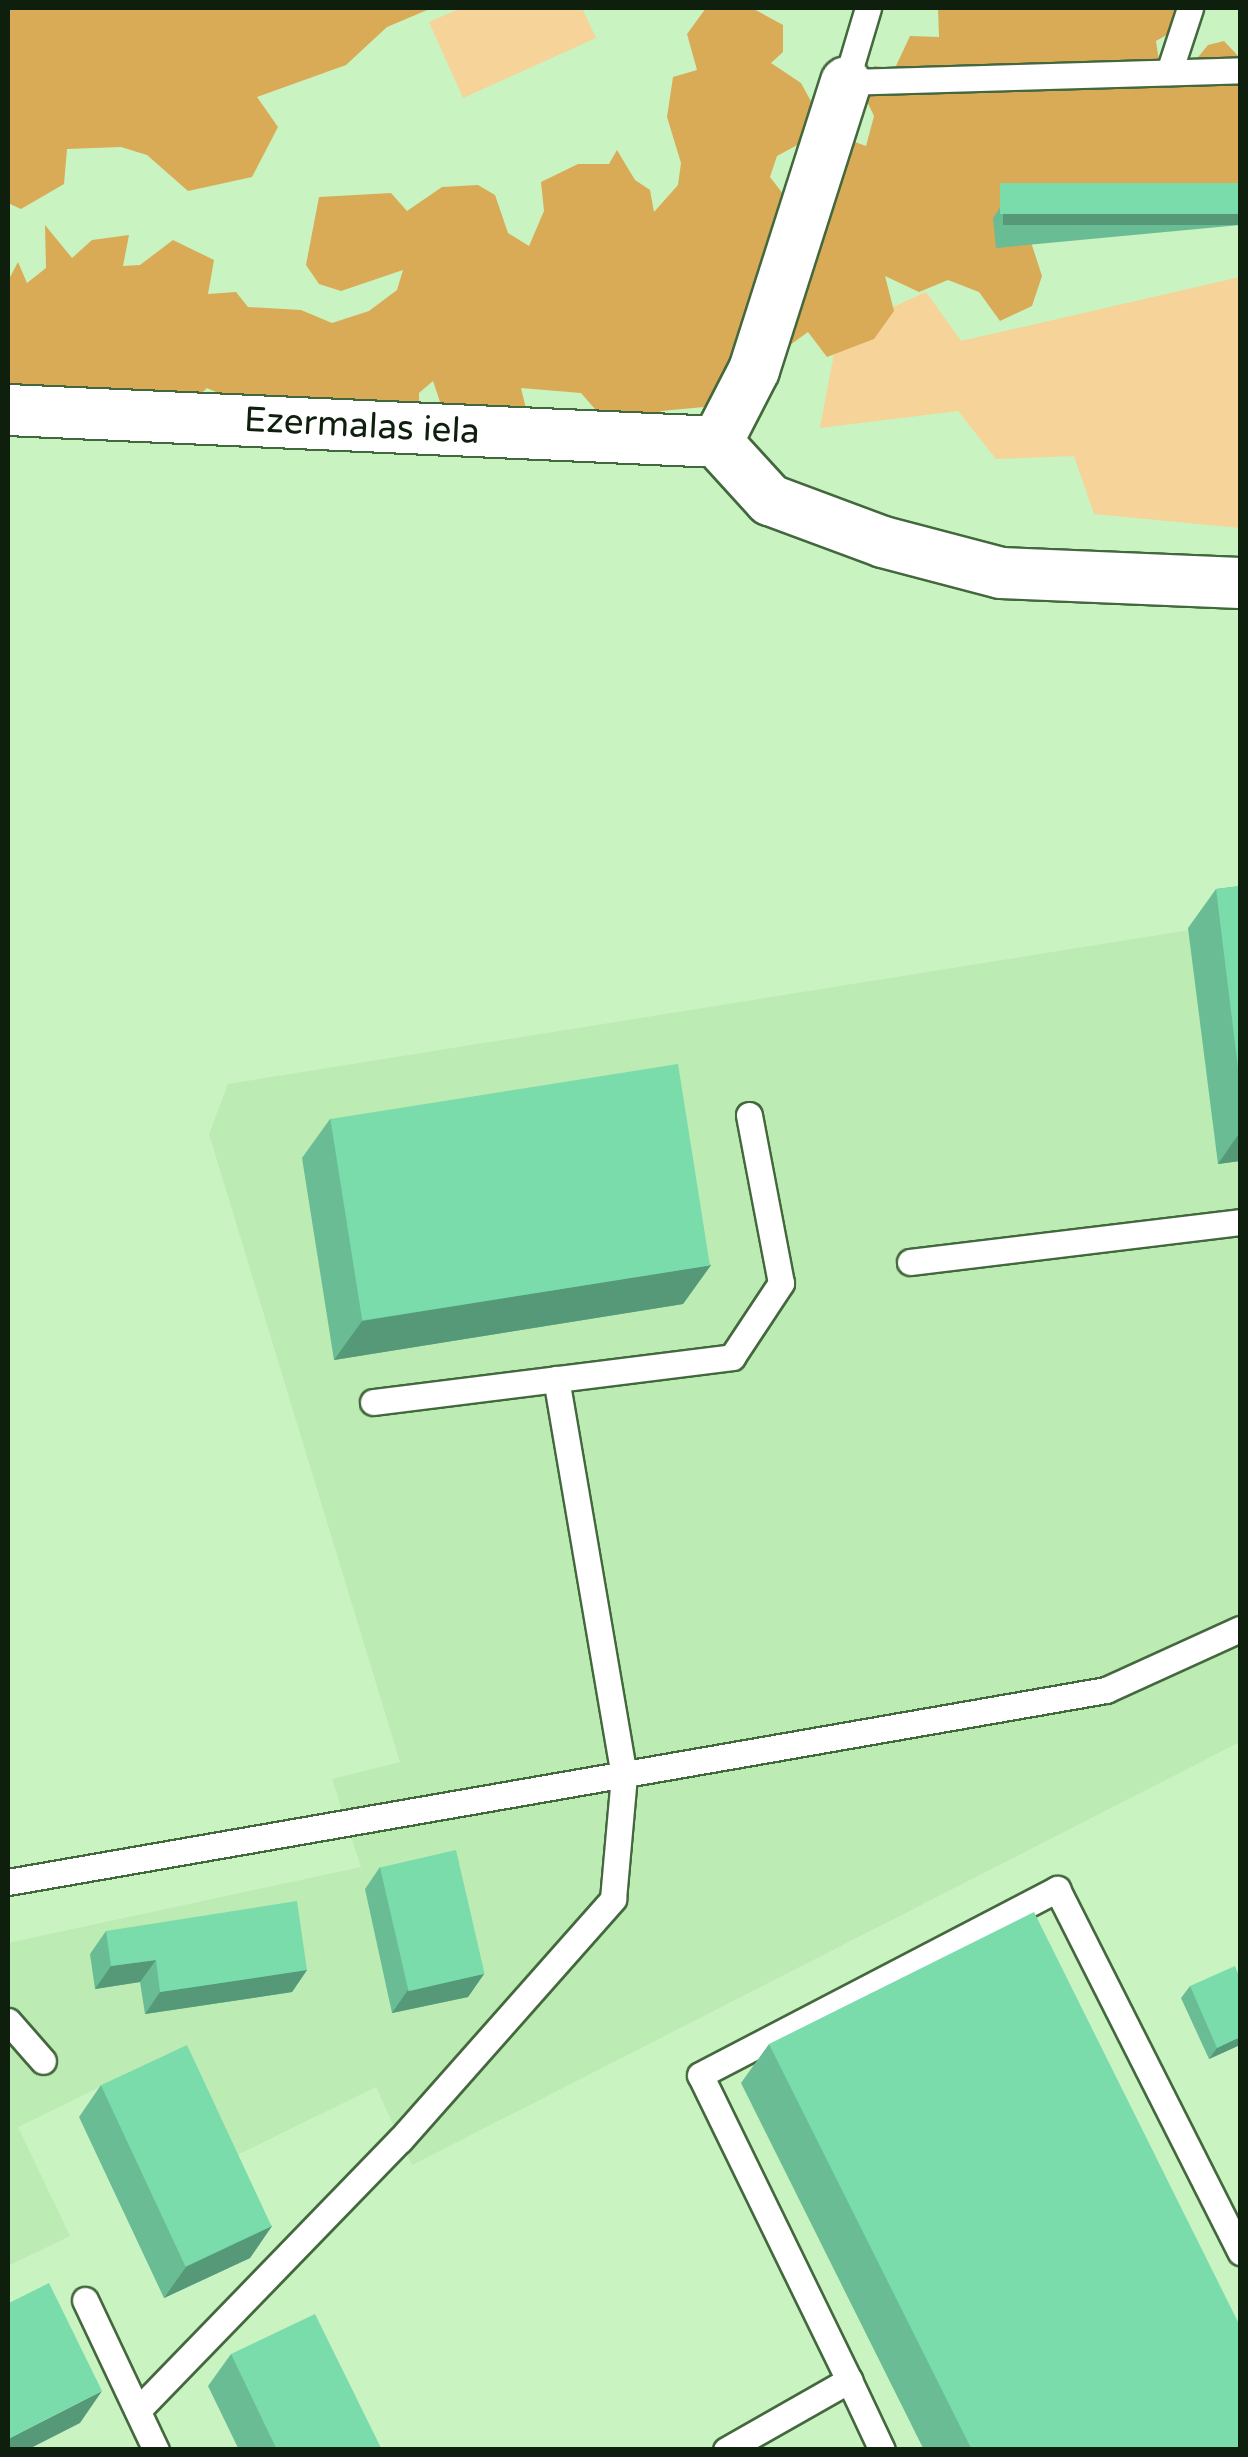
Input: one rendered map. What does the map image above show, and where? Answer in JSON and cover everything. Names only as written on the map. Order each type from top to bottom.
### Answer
[{"type":"street","points":[[846,82],[754,370],[717,442],[770,500],[883,542],[1001,574],[1240,584]]},
{"type":"street","name":"Ezermalas iela","points":[[8,410],[717,442]]},
{"type":"lane","points":[[868,8],[846,82],[1240,70]]},
{"type":"lane","points":[[1168,72],[1190,8]]},
{"type":"lane","points":[[373,1402],[732,1357],[781,1283],[749,1115]]},
{"type":"lane","points":[[910,1262],[1240,1222]]},
{"type":"lane","points":[[138,2410],[400,2140],[613,1899],[624,1776],[556,1379]]},
{"type":"lane","points":[[8,1882],[1106,1690],[1240,1629]]},
{"type":"lane","points":[[882,2450],[700,2075],[1057,1889],[1240,2252]]},
{"type":"lane","points":[[8,2021],[43,2061]]},
{"type":"lane","points":[[85,2300],[155,2449]]},
{"type":"lane","points":[[726,2450],[849,2380]]},
{"type":"shaded area","points":[[8,8],[432,8],[387,27],[346,65],[257,97],[278,127],[252,177],[188,191],[147,155],[121,147],[67,149],[64,184],[21,209],[8,203]]},
{"type":"shaded area","points":[[461,8],[582,8],[596,38],[463,98],[429,22]]},
{"type":"shaded area","points":[[706,8],[752,8],[783,25],[783,52],[771,63],[801,83],[813,105],[801,143],[777,156],[770,177],[783,194],[803,190],[844,138],[866,146],[874,116],[863,93],[874,66],[895,68],[910,36],[939,37],[938,8],[1182,8],[1177,29],[1156,41],[1159,61],[1194,62],[1208,45],[1224,41],[1240,58],[1240,202],[1144,187],[1029,236],[1042,276],[1032,306],[1000,321],[979,292],[948,280],[919,292],[885,276],[894,311],[874,339],[827,357],[808,332],[704,407],[661,411],[641,428],[608,424],[581,393],[521,388],[528,417],[444,414],[433,381],[419,393],[419,411],[225,396],[207,388],[193,401],[8,401],[8,281],[18,262],[27,283],[46,268],[45,225],[72,258],[92,240],[129,235],[123,266],[140,265],[173,240],[214,260],[208,294],[236,292],[248,307],[301,310],[332,323],[369,311],[397,290],[403,270],[341,291],[319,284],[306,265],[319,197],[391,193],[407,211],[442,187],[478,185],[495,195],[508,233],[529,246],[544,211],[541,182],[578,164],[609,164],[617,150],[635,180],[650,190],[654,212],[678,185],[681,163],[667,117],[673,77],[697,70],[687,34]]},
{"type":"shaded area","points":[[1240,277],[1240,528],[1094,514],[1074,456],[996,459],[958,411],[820,428],[838,332],[926,292],[961,341]]},
{"type":"shaded area","points":[[1240,922],[1240,1742],[412,2165],[376,2087],[235,2156],[174,2051],[18,2127],[70,2236],[8,2266],[8,1943],[361,1867],[332,1779],[400,1762],[209,1134],[228,1084]]},
{"type":"building","points":[[1000,183],[1240,183],[1240,214],[1000,214]]},
{"type":"building","points":[[1240,886],[1240,1084],[1216,889]]},
{"type":"building","points":[[678,1064],[710,1265],[362,1321],[330,1119]]},
{"type":"building","points":[[456,1850],[485,1974],[409,1991],[380,1868]]},
{"type":"building","points":[[297,1901],[307,1970],[160,1992],[156,1960],[111,1966],[106,1931]]},
{"type":"building","points":[[1034,1912],[1240,2326],[1240,2450],[972,2450],[769,2044]]},
{"type":"building","points":[[1235,1966],[1240,1979],[1240,2037],[1217,2048],[1190,1986]]},
{"type":"building","points":[[187,2045],[272,2226],[185,2266],[101,2085]]},
{"type":"building","points":[[49,2283],[102,2391],[8,2439],[8,2299],[9,2303]]},
{"type":"building","points":[[315,2314],[382,2450],[277,2450],[231,2354]]}]
